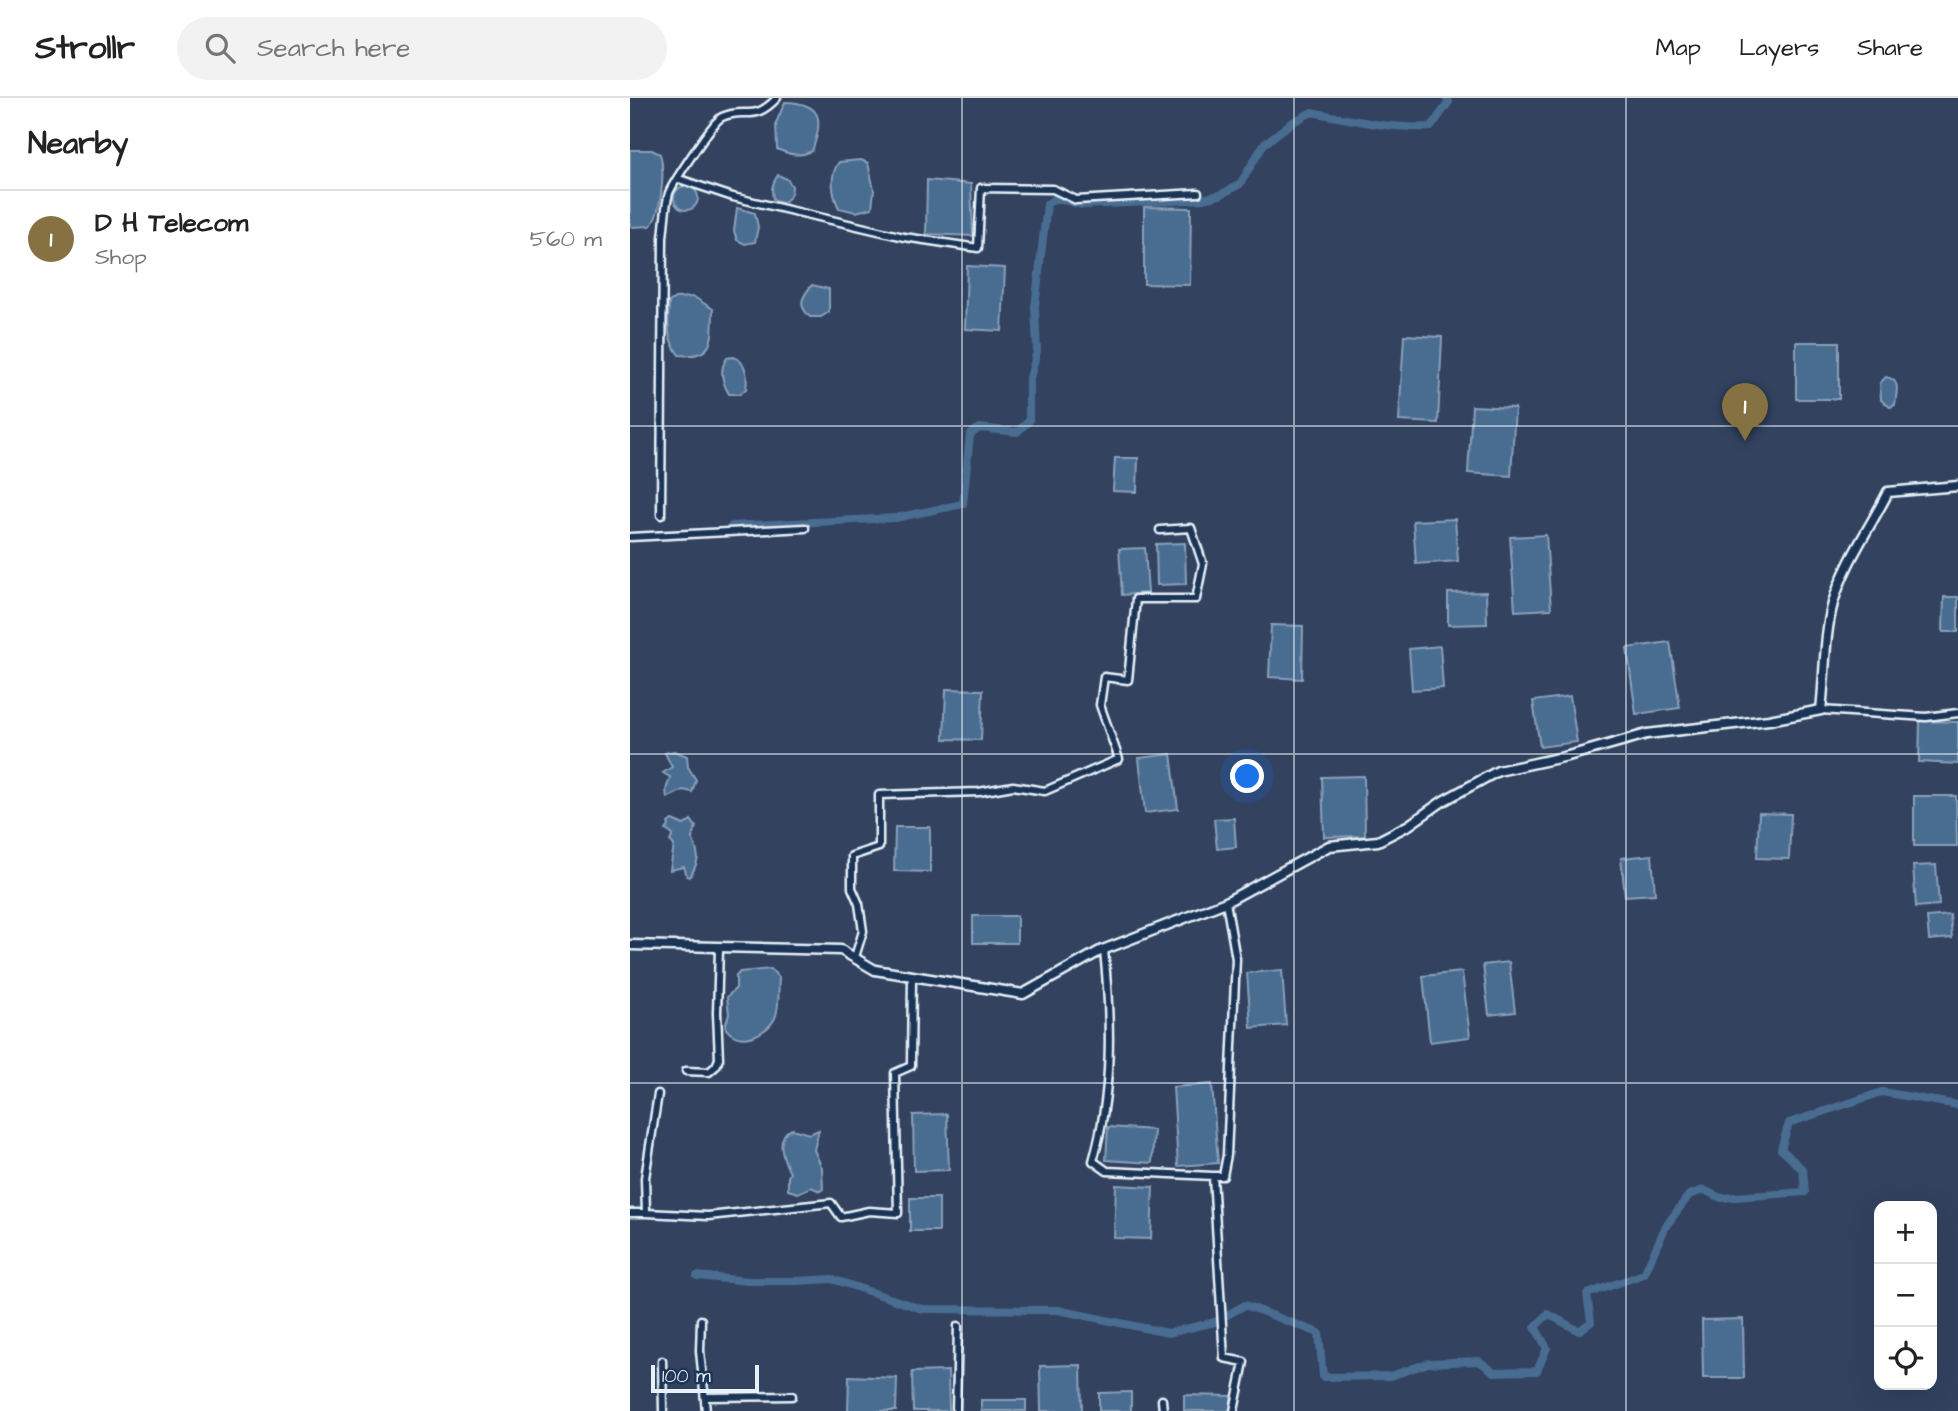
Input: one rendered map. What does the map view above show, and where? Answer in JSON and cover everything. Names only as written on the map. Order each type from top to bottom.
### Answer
[{"type":"street","points":[[661,515],[663,237],[670,192],[720,117],[757,114],[777,98]]},
{"type":"street","points":[[679,179],[733,197],[904,237],[978,248],[981,188],[1053,189],[1076,200],[1198,193]]},
{"type":"street","points":[[1821,710],[1833,601],[1888,492],[1958,486]]},
{"type":"street","points":[[630,537],[805,528]]},
{"type":"street","points":[[855,957],[863,931],[859,904],[852,888],[852,856],[879,847],[879,795],[979,792],[1013,786],[1045,791],[1119,760],[1100,705],[1104,677],[1128,680],[1136,599],[1196,599],[1203,565],[1191,528],[1160,530]]},
{"type":"street","points":[[630,945],[841,950],[875,970],[1023,995],[1104,950],[1226,902],[1329,846],[1378,841],[1498,771],[1568,756],[1647,734],[1769,720],[1821,710],[1926,717],[1958,713]]},
{"type":"street","points":[[1104,950],[1110,1007],[1110,1053],[1101,1133],[1093,1160],[1107,1171],[1223,1176],[1227,1154],[1236,960],[1226,902]]},
{"type":"street","points":[[686,1071],[709,1072],[719,1059],[719,948]]},
{"type":"street","points":[[630,1213],[708,1216],[831,1203],[841,1217],[869,1211],[898,1213],[895,1073],[911,1066],[912,977]]},
{"type":"street","points":[[646,1213],[645,1178],[658,1094]]},
{"type":"street","points":[[1213,1176],[1224,1358],[1244,1362],[1234,1411]]},
{"type":"street","points":[[701,1320],[700,1351],[706,1411]]},
{"type":"street","points":[[956,1411],[958,1326]]},
{"type":"street","points":[[662,1361],[663,1411]]},
{"type":"street","points":[[706,1397],[792,1396]]},
{"type":"street","points":[[1162,1400],[1163,1411]]},
{"type":"water","points":[[785,102],[807,106],[817,115],[818,130],[812,151],[794,154],[777,149],[776,123]]},
{"type":"water","points":[[630,150],[652,150],[660,154],[661,192],[657,212],[650,226],[632,227],[630,224]]},
{"type":"water","points":[[861,160],[868,163],[874,190],[872,208],[856,212],[839,208],[833,185],[836,167],[839,162]]},
{"type":"water","points":[[778,175],[787,179],[792,186],[790,197],[781,203],[773,199],[772,195],[772,187]]},
{"type":"water","points":[[927,180],[971,184],[973,236],[926,234]]},
{"type":"water","points":[[686,186],[695,189],[698,198],[695,207],[686,210],[677,207],[674,198],[677,189]]},
{"type":"water","points":[[1144,207],[1191,208],[1190,285],[1144,284]]},
{"type":"water","points":[[737,208],[755,213],[758,227],[755,242],[745,244],[737,240],[734,231]]},
{"type":"water","points":[[967,266],[1005,268],[1002,331],[965,329]]},
{"type":"water","points":[[812,285],[829,289],[829,312],[821,317],[810,317],[803,309],[802,301]]},
{"type":"water","points":[[694,297],[713,309],[712,337],[706,350],[700,354],[679,355],[670,337],[669,302],[675,298]]},
{"type":"water","points":[[1404,335],[1442,337],[1438,423],[1399,421]]},
{"type":"water","points":[[1796,342],[1839,342],[1839,399],[1796,399]]},
{"type":"water","points":[[734,357],[742,363],[747,375],[746,389],[740,394],[729,394],[722,376],[727,358]]},
{"type":"water","points":[[1886,377],[1894,381],[1897,388],[1895,405],[1890,407],[1881,400],[1880,383]]},
{"type":"water","points":[[1472,406],[1515,408],[1511,476],[1468,473]]},
{"type":"water","points":[[1115,458],[1138,458],[1137,492],[1113,491]]},
{"type":"water","points":[[1455,519],[1458,561],[1416,564],[1413,521]]},
{"type":"water","points":[[1546,535],[1551,609],[1515,611],[1510,537]]},
{"type":"water","points":[[1185,543],[1186,584],[1157,585],[1156,544]]},
{"type":"water","points":[[1145,548],[1148,593],[1122,595],[1119,549]]},
{"type":"water","points":[[1486,592],[1487,624],[1448,625],[1448,593]]},
{"type":"water","points":[[1944,597],[1958,597],[1958,632],[1943,632]]},
{"type":"water","points":[[1271,625],[1303,626],[1302,679],[1269,677]]},
{"type":"water","points":[[1670,642],[1680,708],[1636,714],[1627,648]]},
{"type":"water","points":[[1440,646],[1443,688],[1412,690],[1409,649]]},
{"type":"water","points":[[946,689],[983,690],[981,740],[944,739]]},
{"type":"water","points":[[1570,696],[1577,742],[1540,747],[1533,701]]},
{"type":"water","points":[[1920,721],[1958,722],[1958,764],[1919,762]]},
{"type":"water","points":[[674,751],[687,756],[688,767],[696,780],[692,792],[683,790],[667,798],[666,790],[670,777],[663,773],[672,767],[665,753]]},
{"type":"water","points":[[1171,754],[1178,809],[1145,813],[1139,758]]},
{"type":"water","points":[[1364,776],[1365,836],[1324,837],[1322,777]]},
{"type":"water","points":[[1914,796],[1956,796],[1957,846],[1914,846]]},
{"type":"water","points":[[1759,813],[1791,814],[1789,859],[1757,858]]},
{"type":"water","points":[[1234,818],[1236,847],[1217,849],[1214,819]]},
{"type":"water","points":[[672,820],[684,825],[691,820],[696,827],[692,838],[698,858],[690,877],[684,867],[670,870],[674,845],[670,841],[673,835],[666,830]]},
{"type":"water","points":[[895,827],[930,827],[930,872],[894,871]]},
{"type":"water","points":[[1652,855],[1655,894],[1625,896],[1621,858]]},
{"type":"water","points":[[1936,865],[1939,905],[1916,907],[1913,866]]},
{"type":"water","points":[[1950,915],[1952,938],[1929,940],[1927,917]]},
{"type":"water","points":[[973,916],[1017,916],[1017,943],[973,943]]},
{"type":"water","points":[[1509,962],[1515,1012],[1489,1015],[1483,965]]},
{"type":"water","points":[[771,969],[779,978],[775,1018],[758,1034],[737,1037],[725,1027],[729,1014],[727,997],[736,988],[736,976],[740,972]]},
{"type":"water","points":[[1282,970],[1286,1025],[1251,1028],[1247,973]]},
{"type":"water","points":[[1462,972],[1470,1037],[1430,1042],[1423,976]]},
{"type":"water","points":[[1212,1084],[1218,1163],[1178,1166],[1173,1087]]},
{"type":"water","points":[[947,1114],[949,1170],[914,1171],[913,1115]]},
{"type":"water","points":[[1108,1127],[1154,1130],[1152,1163],[1106,1160]]},
{"type":"water","points":[[792,1129],[809,1134],[819,1130],[814,1150],[822,1168],[823,1189],[820,1191],[811,1187],[798,1193],[788,1190],[790,1173],[783,1155],[782,1142],[786,1132]]},
{"type":"water","points":[[1116,1185],[1153,1187],[1151,1239],[1114,1238]]},
{"type":"water","points":[[910,1198],[939,1198],[939,1231],[910,1231]]},
{"type":"water","points":[[1743,1319],[1744,1378],[1703,1378],[1702,1320]]},
{"type":"water","points":[[1081,1365],[1082,1411],[1041,1411],[1040,1366]]},
{"type":"water","points":[[948,1371],[949,1411],[913,1411],[912,1372]]},
{"type":"water","points":[[849,1376],[897,1378],[896,1411],[848,1411]]},
{"type":"water","points":[[1131,1392],[1131,1411],[1099,1411],[1099,1393]]},
{"type":"water","points":[[1184,1395],[1231,1396],[1230,1411],[1184,1411]]},
{"type":"water","points":[[981,1400],[1026,1400],[1026,1411],[981,1411]]},
{"type":"waterway","points":[[732,526],[895,518],[963,504],[970,435],[979,428],[1017,432],[1029,421],[1029,382],[1037,351],[1035,307],[1047,204],[1056,198],[1082,205],[1203,199],[1220,195],[1240,184],[1264,144],[1291,123],[1312,112],[1386,125],[1431,127],[1449,102],[1446,98]]},
{"type":"waterway","points":[[697,1276],[748,1281],[832,1279],[922,1309],[1058,1310],[1168,1333],[1215,1322],[1245,1305],[1319,1333],[1323,1377],[1391,1376],[1428,1363],[1479,1361],[1494,1372],[1537,1371],[1547,1348],[1535,1327],[1548,1314],[1579,1331],[1591,1322],[1587,1294],[1644,1274],[1666,1226],[1689,1195],[1704,1190],[1721,1198],[1805,1192],[1803,1170],[1781,1149],[1789,1123],[1882,1092],[1958,1105]]},
{"type":"place","name":"D H Telecom","points":[[1745,441]]}]
